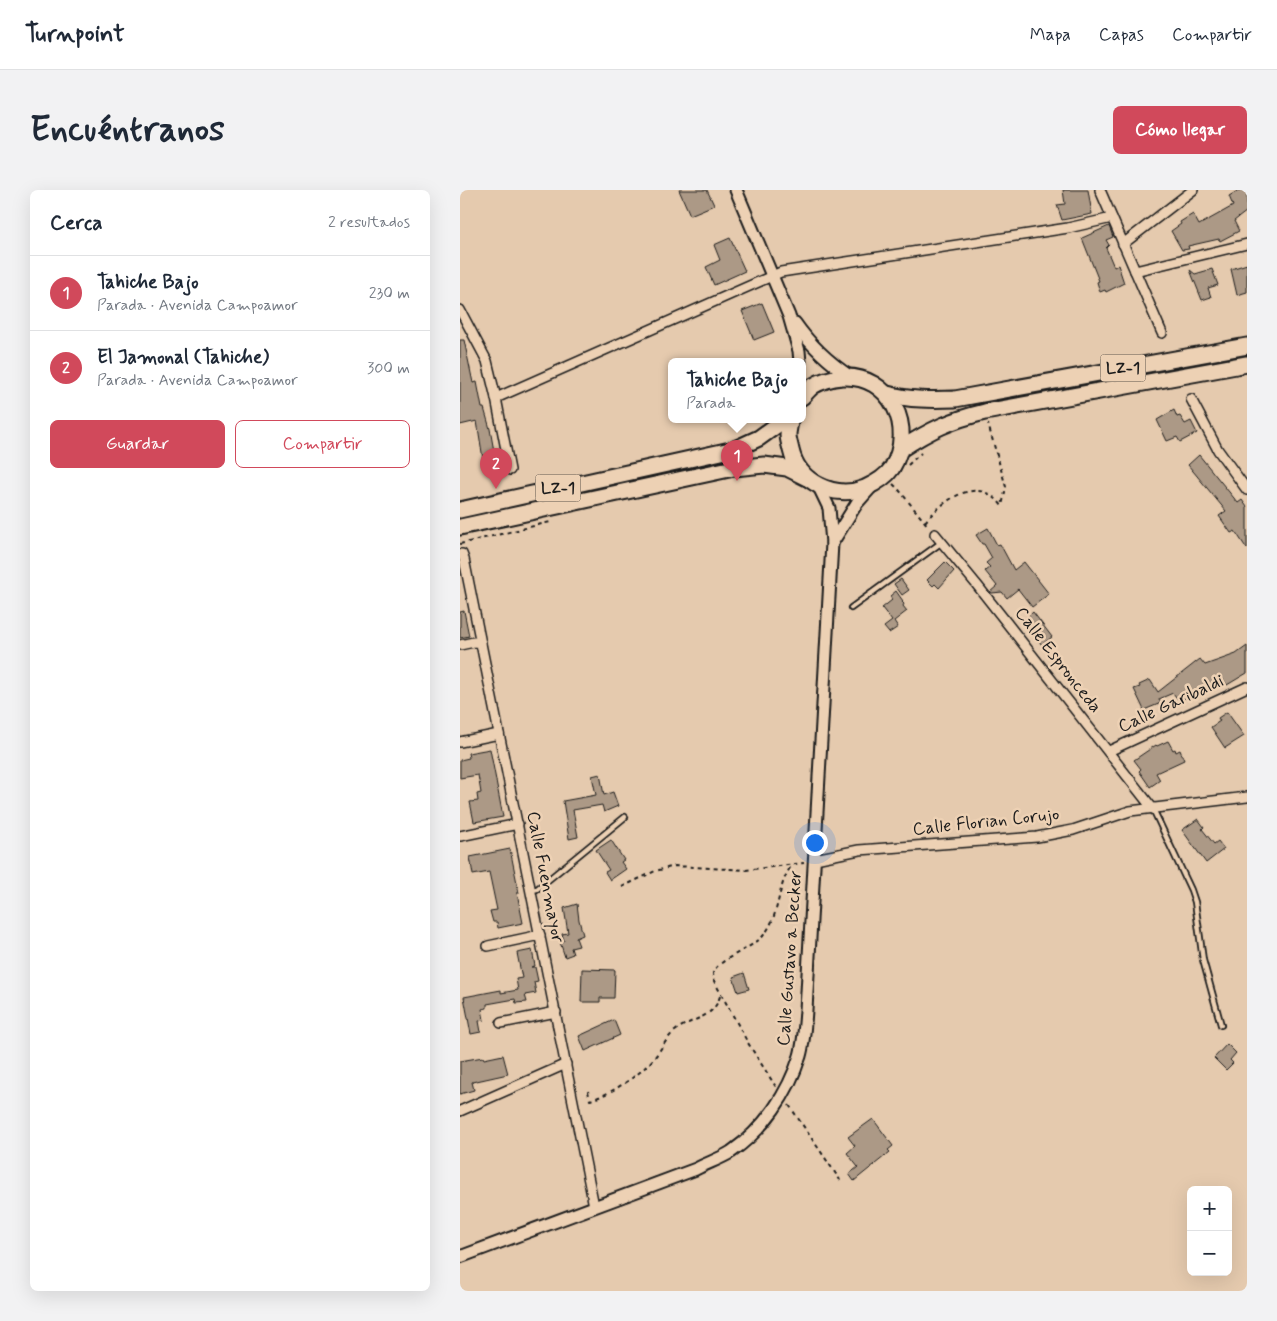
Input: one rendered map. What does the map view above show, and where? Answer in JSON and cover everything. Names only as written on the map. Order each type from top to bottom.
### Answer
[{"type":"highway","name":"LZ-1","points":[[886,394],[925,401],[955,399],[1247,346]]},
{"type":"highway","name":"LZ-1","points":[[901,449],[928,432],[957,419],[994,410],[1247,364]]},
{"type":"highway","name":"LZ-1","points":[[460,527],[734,468],[764,465],[787,468],[812,482],[836,492],[856,491],[874,485],[891,470],[901,449],[902,430],[898,411],[886,394],[870,382],[851,377],[831,378],[813,386],[806,393]]},
{"type":"highway","name":"LZ-1","points":[[460,510],[734,449],[759,438],[780,423]]},
{"type":"highway","points":[[790,423],[788,436],[793,459],[812,482]]},
{"type":"street","points":[[736,190],[789,316],[800,358]]},
{"type":"street","points":[[1100,190],[1162,333]]},
{"type":"street","points":[[1123,244],[1194,190]]},
{"type":"street","points":[[496,398],[772,276],[789,271],[1068,228],[1112,218]]},
{"type":"street","points":[[1135,271],[1247,244]]},
{"type":"street","points":[[460,310],[487,361],[510,470]]},
{"type":"street","points":[[789,316],[810,345],[832,365],[851,377]]},
{"type":"street","points":[[1191,399],[1218,450],[1247,490]]},
{"type":"street","name":"Calle Gustavo a Becker","points":[[460,1256],[696,1169],[730,1152],[754,1133],[788,1087],[800,1055],[804,1034],[832,543],[829,508],[812,482]]},
{"type":"street","name":"Calle Gustavo a Becker","points":[[832,543],[857,503],[874,485]]},
{"type":"street","name":"Calle Espronceda","points":[[935,534],[1153,809]]},
{"type":"street","name":"Calle Fuenmayor","points":[[461,554],[532,890],[594,1206]]},
{"type":"street","points":[[460,645],[474,642],[481,643]]},
{"type":"street","name":"Calle Garibaldi","points":[[1108,751],[1247,687]]},
{"type":"street","points":[[460,742],[499,734]]},
{"type":"street","name":"Calle Florian Corujo","points":[[814,859],[859,850],[1037,837],[1073,830],[1130,811],[1209,800],[1247,797]]},
{"type":"street","points":[[460,836],[518,824]]},
{"type":"street","points":[[488,946],[540,935]]},
{"type":"street","points":[[501,1023],[556,1012]]},
{"type":"street","points":[[460,1111],[566,1064]]},
{"type":"lane","points":[[850,608],[942,542]]},
{"type":"lane","points":[[1153,809],[1195,902],[1203,960],[1221,1025]]},
{"type":"lane","points":[[532,890],[538,888],[625,817]]},
{"type":"path","points":[[925,522],[940,506],[957,495],[970,490],[984,491],[995,497],[1002,506],[1006,487],[987,422]]},
{"type":"path","points":[[904,471],[924,450]]},
{"type":"path","points":[[890,487],[896,480]]},
{"type":"path","points":[[892,484],[935,534]]},
{"type":"path","points":[[622,887],[655,871],[675,866],[746,870],[792,865],[814,859]]},
{"type":"path","points":[[792,865],[785,874],[772,924],[762,938],[752,946],[726,959],[716,967],[713,972],[714,981],[748,1043],[782,1097],[840,1180]]},
{"type":"path","points":[[588,1091],[590,1100],[601,1097],[643,1071],[676,1030],[709,1013],[716,1006],[721,993]]},
{"type":"building","points":[[679,190],[707,190],[714,205],[690,215]]},
{"type":"building","points":[[1063,190],[1088,190],[1092,214],[1062,220],[1057,205],[1065,204]]},
{"type":"building","points":[[1239,190],[1247,190],[1247,211],[1234,221],[1239,231],[1220,241],[1219,239],[1188,246],[1189,249],[1182,250],[1171,231],[1181,224],[1180,222],[1193,214],[1199,225],[1233,206],[1229,196]]},
{"type":"building","points":[[1109,226],[1113,237],[1106,240],[1109,245],[1106,248],[1114,267],[1118,265],[1124,283],[1106,292],[1105,290],[1100,292],[1097,282],[1099,281],[1082,238]]},
{"type":"building","points":[[730,238],[745,271],[714,285],[706,267],[720,260],[714,245]]},
{"type":"building","points":[[1247,264],[1247,292],[1237,295],[1231,269]]},
{"type":"building","points":[[1212,269],[1218,285],[1208,288],[1211,297],[1202,300],[1190,270],[1195,274]]},
{"type":"building","points":[[762,303],[774,332],[754,340],[742,311]]},
{"type":"building","points":[[460,340],[464,340],[473,383],[477,382],[482,408],[484,408],[490,429],[495,457],[483,459],[477,421],[460,425]]},
{"type":"building","points":[[1174,410],[1177,417],[1180,416],[1185,424],[1191,421],[1197,433],[1180,442],[1177,437],[1167,441],[1157,420]]},
{"type":"building","points":[[1199,455],[1238,503],[1242,500],[1247,507],[1247,549],[1235,531],[1231,533],[1219,516],[1226,511],[1188,465]]},
{"type":"building","points":[[988,528],[997,545],[1000,544],[1014,570],[1024,562],[1049,594],[1032,607],[1018,589],[1007,598],[1002,592],[990,592],[997,586],[985,571],[990,567],[986,563],[992,558],[976,535]]},
{"type":"building","points":[[945,562],[954,571],[939,588],[935,584],[933,586],[927,580]]},
{"type":"building","points":[[901,579],[909,590],[902,595],[894,584]]},
{"type":"building","points":[[896,591],[907,611],[894,621],[898,627],[889,633],[884,627],[892,621],[882,608],[892,600],[890,596]]},
{"type":"building","points":[[464,611],[469,636],[460,638],[460,612]]},
{"type":"building","points":[[1033,612],[1052,637],[1042,645],[1023,621]]},
{"type":"building","points":[[1247,646],[1247,673],[1227,685],[1220,676],[1203,689],[1190,697],[1189,695],[1180,702],[1173,693],[1159,699],[1161,703],[1144,710],[1134,689],[1140,687],[1139,685],[1150,680],[1158,692],[1200,659],[1205,665],[1236,654]]},
{"type":"building","points":[[1227,712],[1244,736],[1225,748],[1211,727],[1220,721],[1218,718]]},
{"type":"building","points":[[1168,741],[1173,750],[1175,749],[1176,752],[1180,750],[1184,760],[1156,773],[1160,780],[1150,787],[1134,760],[1156,745]]},
{"type":"building","points":[[490,749],[503,817],[474,822],[470,802],[478,801],[477,794],[481,793],[478,775],[460,778],[460,760],[469,758],[468,753]]},
{"type":"building","points":[[600,774],[604,795],[613,792],[618,806],[604,812],[602,805],[573,810],[578,837],[569,839],[563,801],[596,795],[592,776]]},
{"type":"building","points":[[1198,819],[1204,827],[1202,829],[1214,844],[1218,841],[1224,849],[1206,863],[1182,830]]},
{"type":"building","points":[[611,840],[624,860],[621,862],[626,869],[610,880],[605,872],[609,870],[596,850]]},
{"type":"building","points":[[510,849],[523,923],[498,928],[497,922],[493,922],[490,911],[497,910],[489,872],[473,875],[470,857]]},
{"type":"building","points":[[577,904],[583,935],[576,938],[579,946],[571,948],[573,954],[565,957],[560,942],[564,941],[562,934],[568,933],[564,908]]},
{"type":"building","points":[[532,950],[535,966],[531,967],[535,967],[538,981],[534,982],[536,993],[525,995],[527,1002],[516,1003],[515,999],[487,1004],[487,1008],[482,1009],[484,1020],[479,1021],[481,1032],[471,1034],[464,997],[501,990],[501,993],[518,990],[516,979],[522,978],[517,953]]},
{"type":"building","points":[[582,969],[615,970],[614,998],[600,998],[600,1002],[581,1002]]},
{"type":"building","points":[[744,973],[749,989],[738,992],[733,977]]},
{"type":"building","points":[[614,1020],[620,1035],[585,1051],[579,1036]]},
{"type":"building","points":[[1227,1044],[1236,1053],[1230,1060],[1233,1063],[1226,1070],[1214,1058]]},
{"type":"building","points":[[503,1055],[508,1074],[472,1082],[474,1090],[460,1094],[460,1061]]},
{"type":"building","points":[[873,1119],[893,1146],[888,1150],[890,1152],[854,1181],[849,1174],[858,1167],[847,1153],[855,1146],[848,1137]]},
{"type":"place","name":"Tahiche Bajo","points":[[737,481]]},
{"type":"place","name":"El Jamonal (Tahiche)","points":[[496,489]]}]
